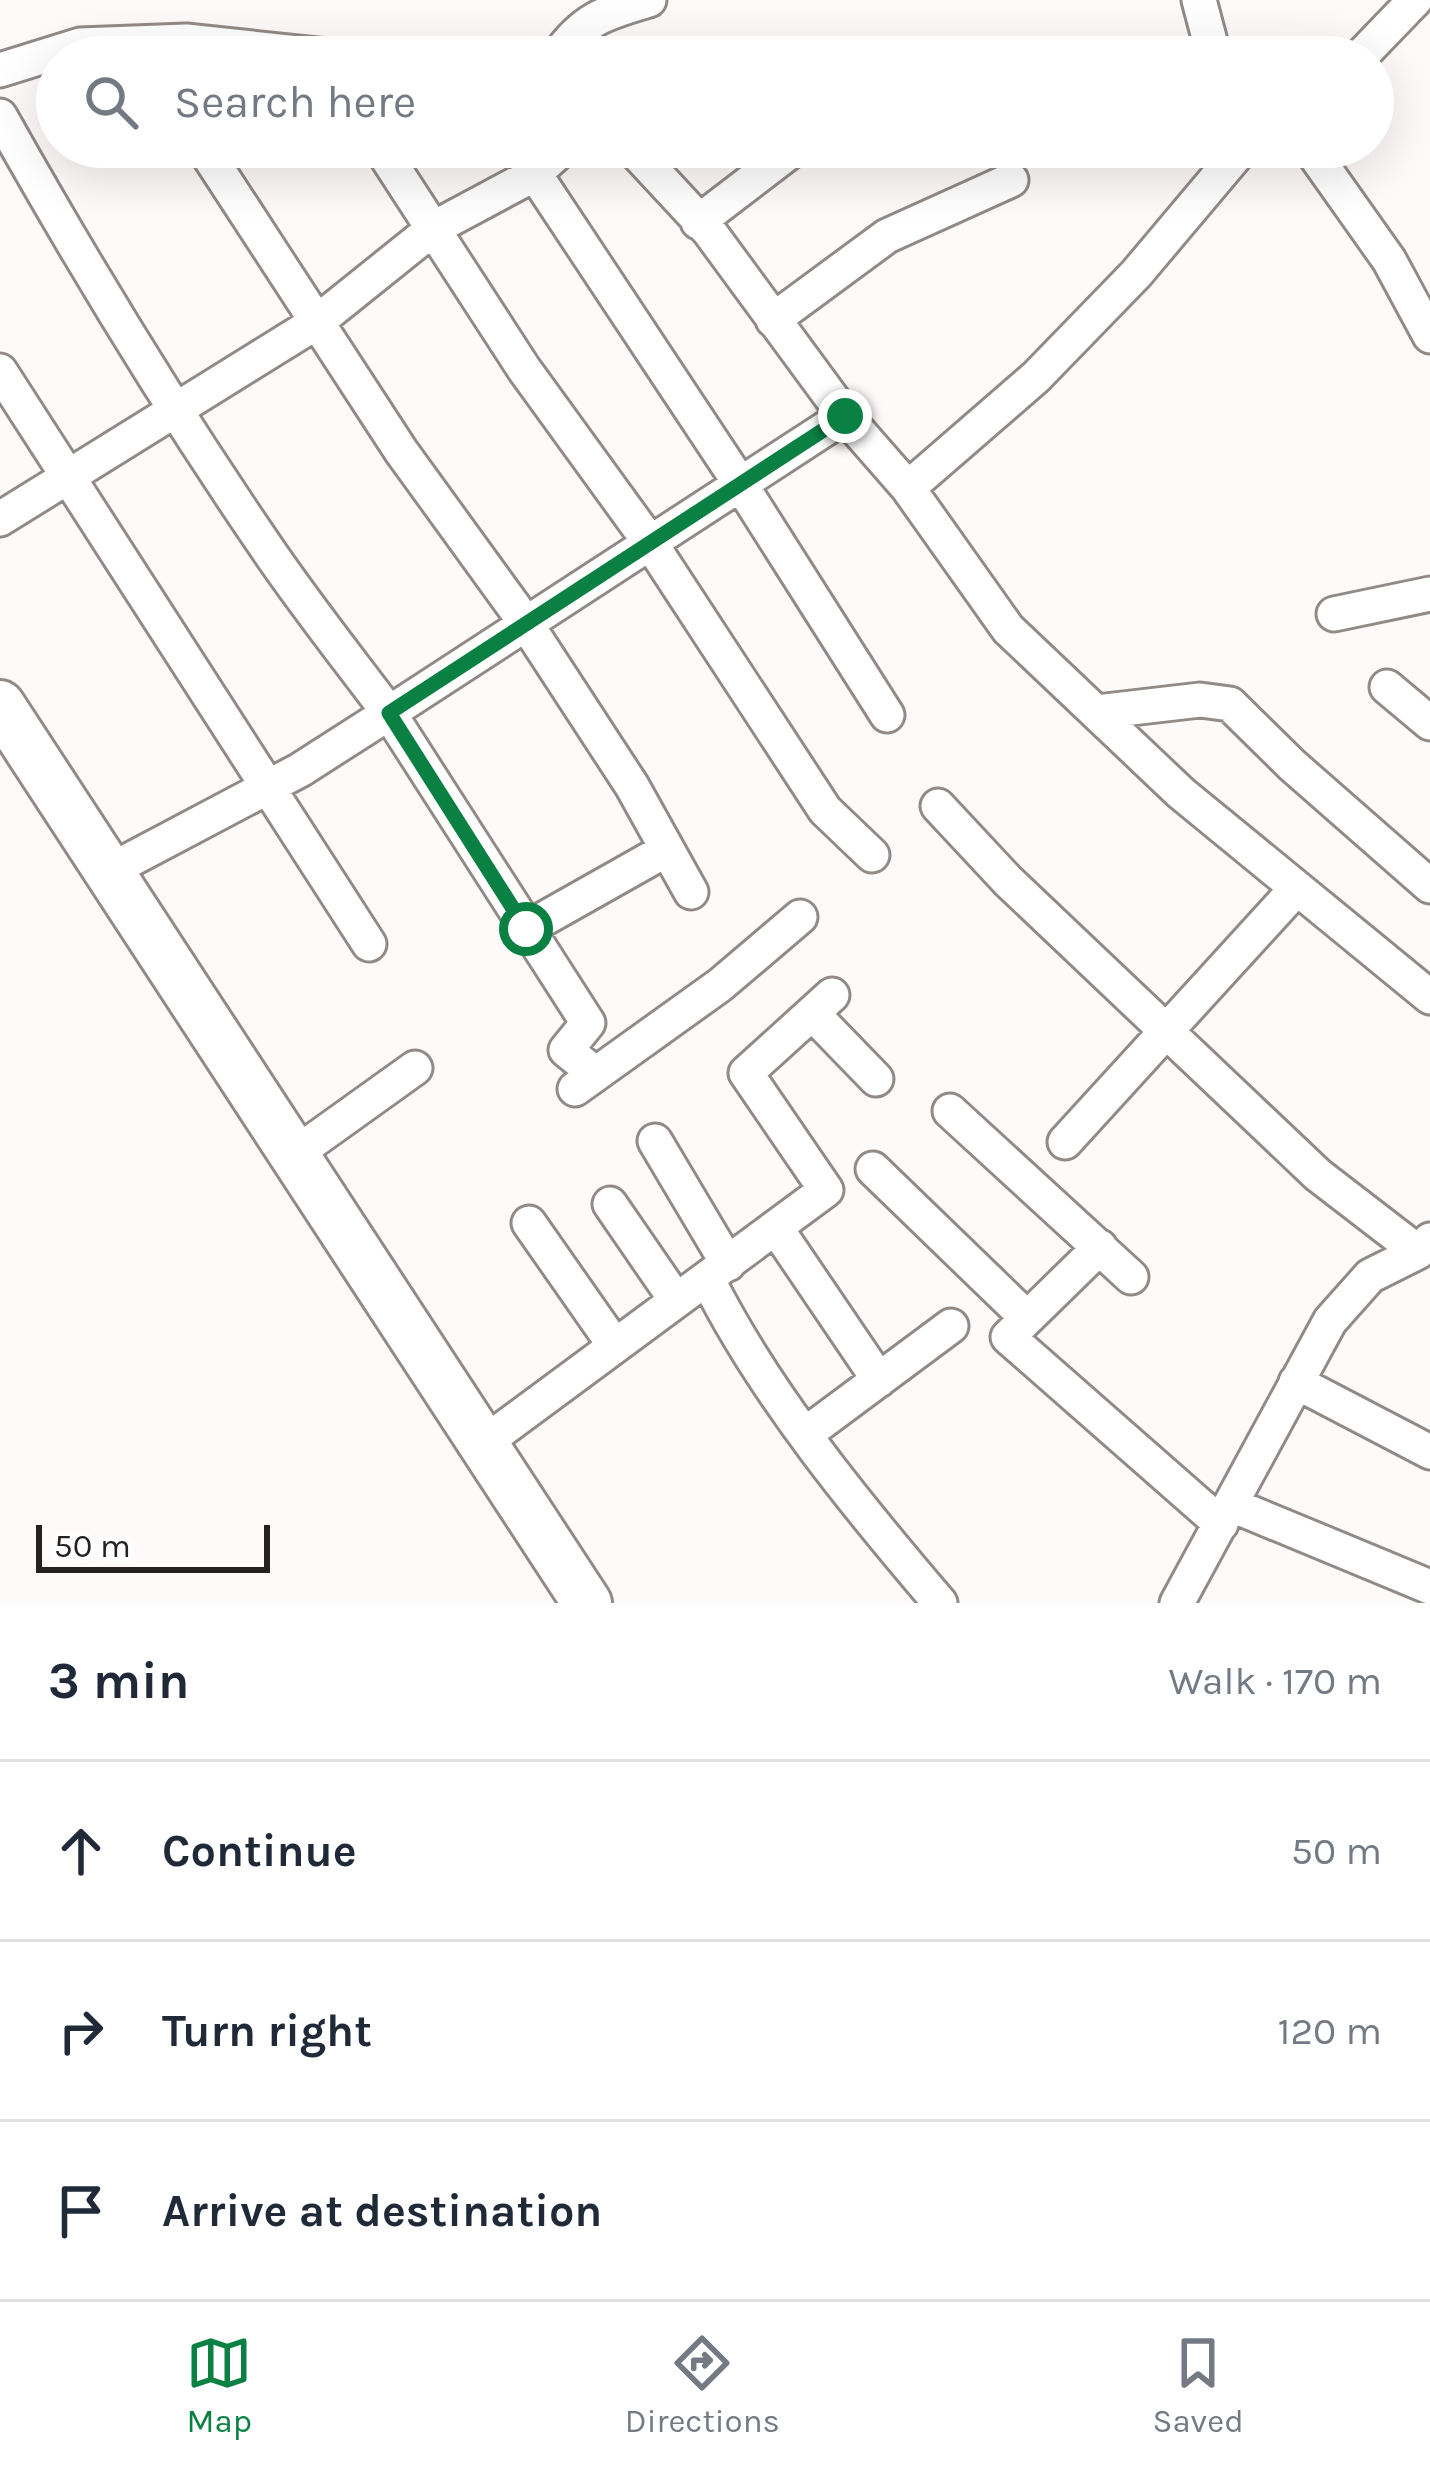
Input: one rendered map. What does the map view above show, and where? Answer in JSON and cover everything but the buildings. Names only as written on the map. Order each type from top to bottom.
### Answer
[{"type":"main road","points":[[0,705],[586,1603]]},
{"type":"street","points":[[572,36],[602,14],[649,0]]},
{"type":"street","points":[[1199,0],[1209,36]]},
{"type":"street","points":[[1380,36],[1415,0]]},
{"type":"street","points":[[0,70],[36,59]]},
{"type":"street","points":[[0,116],[64,232],[176,411],[266,548],[389,713],[588,1023],[566,1050],[584,1081],[720,985],[800,917]]},
{"type":"street","points":[[217,168],[401,451],[525,622],[632,786],[692,892]]},
{"type":"street","points":[[394,168],[524,369],[651,544],[825,810],[872,855]]},
{"type":"street","points":[[0,519],[316,322],[515,168]]},
{"type":"street","points":[[530,168],[887,715]]},
{"type":"street","points":[[650,168],[698,222],[845,416],[908,488],[1008,629],[1181,793],[1430,998]]},
{"type":"street","points":[[698,222],[769,168]]},
{"type":"street","points":[[908,488],[1036,376],[1136,274],[1225,168]]},
{"type":"street","points":[[1325,168],[1389,260],[1430,336]]},
{"type":"street","points":[[773,320],[887,236],[1011,180]]},
{"type":"street","points":[[0,370],[369,944]]},
{"type":"street","points":[[109,872],[300,770],[845,416]]},
{"type":"street","points":[[1334,614],[1430,594]]},
{"type":"street","points":[[1387,687],[1430,722]]},
{"type":"street","points":[[1097,712],[1200,700],[1230,704],[1430,886]]},
{"type":"street","points":[[938,806],[1008,881],[1318,1175],[1424,1246],[1370,1276],[1330,1321],[1177,1603]]},
{"type":"street","points":[[526,929],[666,850]]},
{"type":"street","points":[[1065,1142],[1296,889]]},
{"type":"street","points":[[484,1443],[826,1190],[746,1073],[822,1004],[876,1079]]},
{"type":"street","points":[[295,1154],[415,1068]]},
{"type":"street","points":[[950,1111],[1131,1277]]},
{"type":"street","points":[[656,1141],[718,1272],[735,1334],[875,1527],[940,1603]]},
{"type":"street","points":[[873,1169],[1027,1318]]},
{"type":"street","points":[[610,1204],[676,1300]]},
{"type":"street","points":[[529,1223],[615,1346]]},
{"type":"street","points":[[776,1228],[879,1380]]},
{"type":"street","points":[[1100,1247],[1008,1337],[1226,1515],[1430,1587]]},
{"type":"street","points":[[806,1432],[951,1326]]},
{"type":"street","points":[[1296,1382],[1430,1452]]},
{"type":"route","points":[[526,929],[389,713],[845,416]]}]
